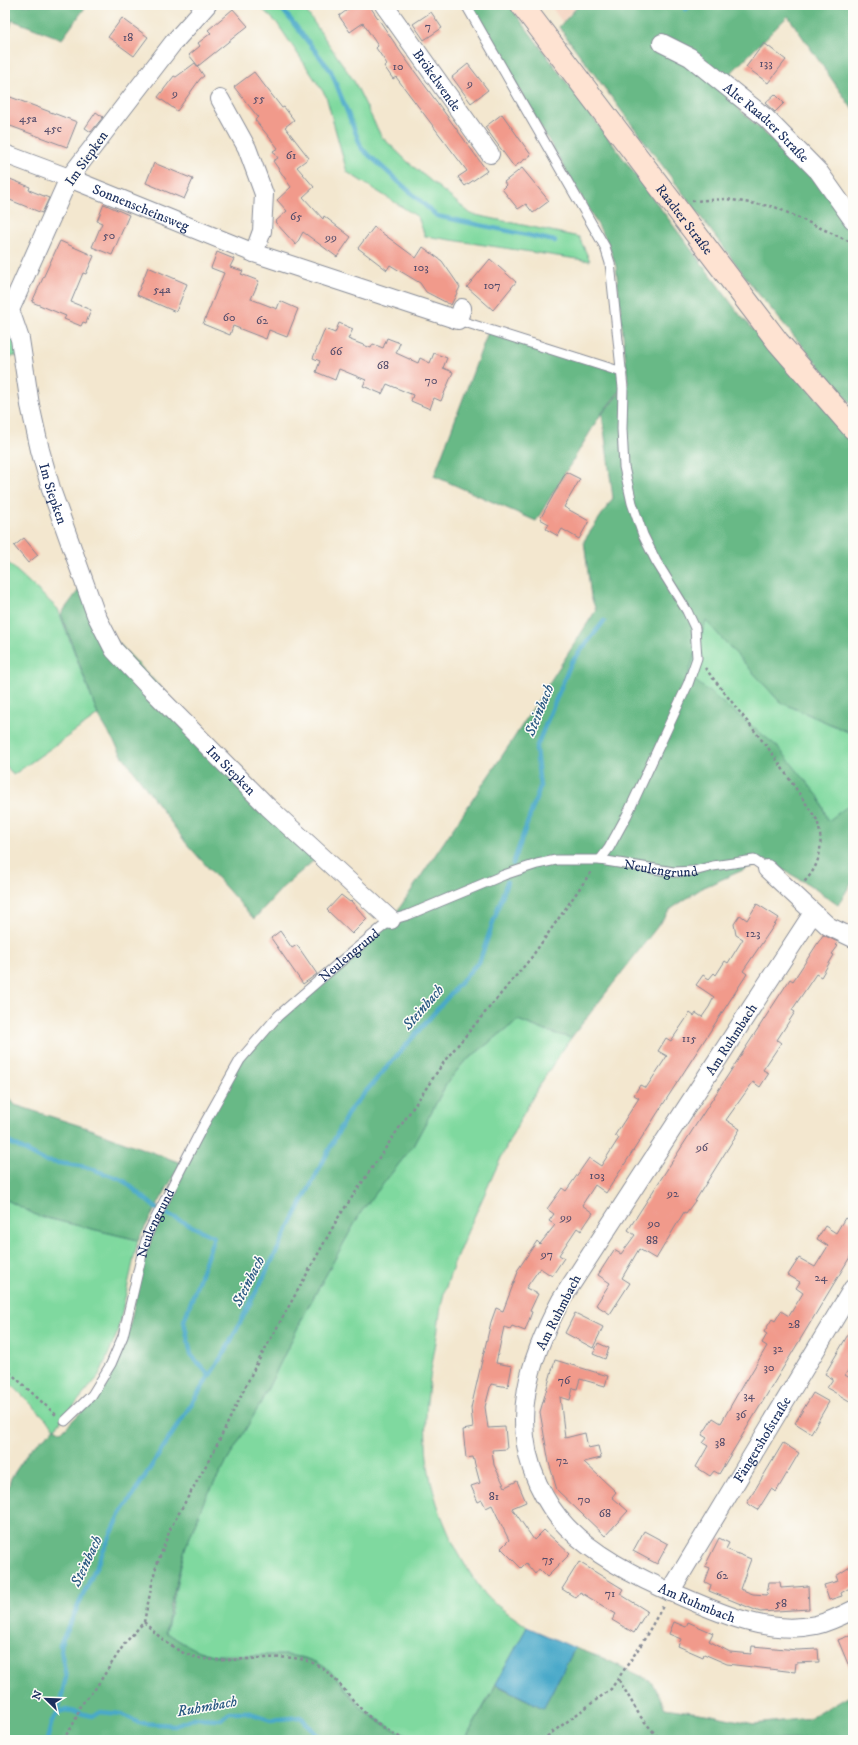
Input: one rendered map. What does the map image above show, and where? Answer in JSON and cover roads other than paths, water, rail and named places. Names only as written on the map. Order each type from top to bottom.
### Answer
[{"type":"main road","name":"Raadter Straße","points":[[522,5],[778,342],[853,428]]},
{"type":"street","name":"Im Siepken","points":[[207,5],[173,43],[70,178],[7,310],[20,339],[32,412],[40,450],[52,492],[96,615],[114,650],[149,688],[268,807],[391,920]]},
{"type":"street","name":"Brökelwende","points":[[384,5],[490,154]]},
{"type":"street","name":"Alte Raadter Straße","points":[[662,43],[690,57],[766,118],[819,172],[853,220]]},
{"type":"street","points":[[220,99],[247,148],[264,194],[262,231],[254,253]]},
{"type":"street","name":"Sonnenscheinsweg","points":[[5,154],[70,178],[254,253],[460,314]]},
{"type":"street","name":"Neulengrund","points":[[767,869],[828,926],[853,938]]},
{"type":"street","name":"Am Ruhmbach","points":[[814,913],[561,1300],[541,1340],[528,1381],[524,1404],[523,1426],[533,1473],[553,1510],[566,1527],[597,1551],[621,1566],[670,1592],[719,1613],[743,1621],[781,1627],[817,1625],[853,1610]]},
{"type":"street","name":"Fängershofstraße","points":[[670,1592],[853,1288]]},
{"type":"lane","points":[[466,5],[605,247],[610,263],[622,372],[624,467],[632,503],[643,535],[656,561],[687,611],[695,628],[697,658],[688,684],[627,815],[609,848],[600,860]]},
{"type":"lane","points":[[460,314],[622,372]]},
{"type":"lane","name":"Neulengrund","points":[[65,1421],[92,1395],[111,1364],[123,1336],[143,1250],[154,1221],[240,1060],[278,1016],[391,920],[408,915],[504,875],[537,864],[556,860],[600,860],[674,872],[694,871],[713,866],[754,860],[767,869]]},
{"type":"water","points":[[527,1627],[575,1648],[543,1708],[496,1684]]},
{"type":"waterway","points":[[279,5],[331,71],[362,149],[437,216],[555,241]]},
{"type":"waterway","name":"Steinbach","points":[[686,9],[691,5]]},
{"type":"waterway","name":"Steinbach","points":[[513,864],[540,787],[536,748],[571,663],[604,621]]},
{"type":"waterway","name":"Steinbach","points":[[47,1740],[52,1721],[58,1712],[66,1677],[60,1645],[120,1515],[226,1350],[349,1111],[480,960],[507,882]]},
{"type":"waterway","points":[[5,1140],[45,1161],[86,1167],[123,1180],[157,1209],[214,1237],[184,1321],[191,1355],[210,1376]]},
{"type":"waterway","name":"Ruhmbach","points":[[58,1712],[66,1710],[93,1716],[99,1712],[122,1714],[139,1723],[175,1725],[193,1718],[221,1719],[229,1712],[247,1712],[271,1720],[301,1717],[317,1735],[330,1740]]}]
